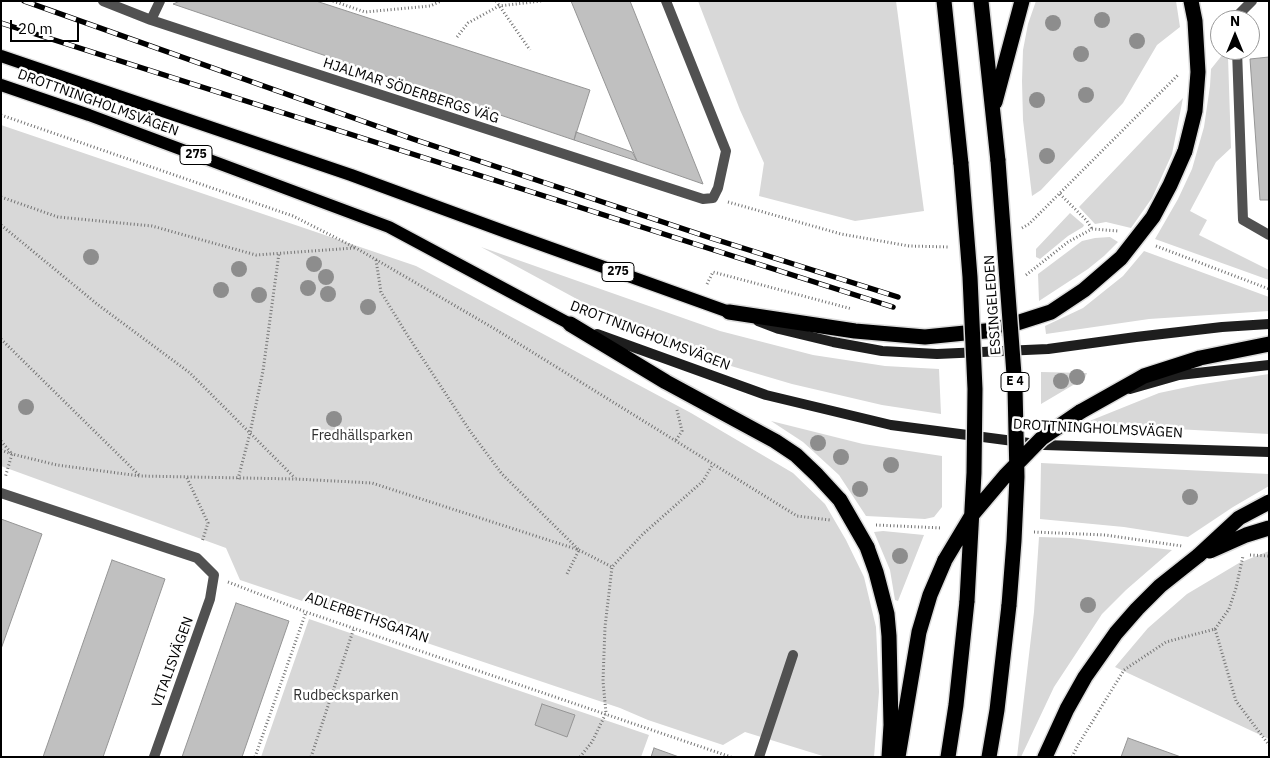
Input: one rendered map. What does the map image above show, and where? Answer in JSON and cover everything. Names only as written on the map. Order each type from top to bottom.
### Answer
[{"type":"highway","name":"ESSINGELEDEN","points":[[944,1],[961,164],[970,277],[975,389],[974,473],[968,601],[948,757]]},
{"type":"highway","name":"ESSINGELEDEN","points":[[981,1],[998,160],[1015,388],[1017,477],[1009,605],[997,710],[989,757]]},
{"type":"highway","points":[[992,113],[1022,1]]},
{"type":"highway","points":[[729,312],[855,330],[925,337],[995,330],[1051,312],[1084,290],[1121,258],[1153,217],[1185,151],[1195,111],[1198,72],[1195,21],[1191,1]]},
{"type":"highway","points":[[570,324],[666,382],[775,441],[803,462],[840,500],[867,547],[887,614],[891,726],[889,757]]},
{"type":"highway","points":[[898,757],[919,632],[930,595],[946,560],[972,516],[1005,476],[1042,438],[1080,412],[1144,376],[1200,358],[1269,344]]},
{"type":"highway","points":[[1045,757],[1067,709],[1085,677],[1116,633],[1137,608],[1160,586],[1199,556],[1239,518],[1269,502]]},
{"type":"highway","points":[[1199,556],[1269,528]]},
{"type":"main road","name":"DROTTNINGHOLMSVÄGEN","points":[[1,56],[351,175],[729,312],[779,329],[833,342],[882,351],[937,354],[1048,349],[1222,327],[1269,324]]},
{"type":"main road","name":"DROTTNINGHOLMSVÄGEN","points":[[1,85],[89,115],[389,227],[570,324],[766,395],[891,425],[1044,445],[1269,452]]},
{"type":"main road","points":[[1107,396],[1179,375],[1269,364]]},
{"type":"street","name":"HJALMAR SÖDERBERGS VÄG","points":[[103,1],[151,20],[703,199],[713,198],[718,188],[726,151],[666,1]]},
{"type":"street","points":[[151,20],[160,1]]},
{"type":"street","points":[[1237,60],[1243,220],[1269,235]]},
{"type":"street","points":[[1,494],[197,558],[214,575]]},
{"type":"street","name":"VITALISVÄGEN","points":[[154,757],[210,598],[214,575]]},
{"type":"street","points":[[760,757],[793,655]]},
{"type":"path","points":[[333,1],[365,12],[430,6],[441,1]]},
{"type":"path","points":[[496,1],[530,50]]},
{"type":"path","points":[[457,37],[468,23],[499,6],[541,1]]},
{"type":"path","points":[[1060,194],[1087,221],[1092,229]]},
{"type":"path","points":[[1,197],[58,218],[152,226],[256,255],[356,248]]},
{"type":"path","points":[[1,225],[97,304],[190,373],[296,479]]},
{"type":"path","points":[[1024,276],[1068,242],[1092,229],[1120,231]]},
{"type":"path","points":[[1156,246],[1269,289]]},
{"type":"path","points":[[238,479],[263,371],[279,253]]},
{"type":"path","points":[[376,260],[381,292],[470,431],[502,474],[579,550]]},
{"type":"path","points":[[707,284],[713,272],[861,312]]},
{"type":"path","points":[[1,339],[140,476]]},
{"type":"path","points":[[676,440],[682,431],[677,408]]},
{"type":"path","points":[[1,441],[12,454]]},
{"type":"path","points":[[1,450],[57,465],[140,476],[296,479],[372,483],[579,550],[612,567]]},
{"type":"path","points":[[4,481],[12,454]]},
{"type":"path","points":[[580,757],[592,742],[606,713],[603,681],[605,627],[612,567],[644,534],[703,481],[713,464]]},
{"type":"path","points":[[187,478],[208,523],[197,558]]},
{"type":"path","points":[[567,574],[579,550]]},
{"type":"path","points":[[1072,757],[1124,670],[1166,642],[1215,629],[1229,609],[1242,560]]},
{"type":"path","name":"ADLERBETHSGATAN","points":[[214,575],[238,587],[306,612],[606,713],[730,757]]},
{"type":"path","points":[[256,757],[306,612]]},
{"type":"path","points":[[311,757],[354,628]]},
{"type":"path","points":[[1215,629],[1236,701],[1269,745]]},
{"type":"green space","points":[[698,1],[896,1],[924,211],[855,221],[759,196],[764,163],[740,110]]},
{"type":"green space","points":[[1036,1],[1176,1],[1180,27],[1157,45],[1123,103],[1041,190],[1032,196],[1023,120],[1022,81],[1023,50],[1028,24]]},
{"type":"green space","points":[[1218,60],[1228,60],[1231,148],[1216,162],[1190,211],[1207,220],[1199,235],[1269,270],[1269,280],[1155,239],[1178,199],[1192,169],[1204,127],[1211,69]]},
{"type":"green space","points":[[1183,98],[1172,154],[1152,198],[1131,228],[1106,222],[1095,224],[1079,207]]},
{"type":"green space","name":"Fredhällsparken","points":[[1,125],[416,266],[691,413],[793,473],[825,504],[846,540],[864,577],[876,627],[879,692],[874,757],[826,757],[745,732],[723,745],[648,720],[620,708],[240,580],[226,548],[1,466]]},
{"type":"green space","points":[[1070,213],[1084,225],[1083,227],[1068,236],[1040,259],[1036,257],[1036,249]]},
{"type":"green space","points":[[1110,237],[1118,242],[1104,256],[1088,269],[1039,301],[1038,274],[1082,241]]},
{"type":"green space","points":[[481,247],[720,331],[813,355],[885,366],[939,369],[941,414],[882,405],[792,384],[731,366],[674,346],[610,317]]},
{"type":"green space","points":[[1144,251],[1269,297],[1269,311],[1149,319],[1046,334],[1045,326],[1083,308],[1123,276]]},
{"type":"green space","points":[[1041,372],[1087,373],[1085,378],[1041,404]]},
{"type":"green space","points":[[1269,374],[1269,434],[1082,424],[1159,393]]},
{"type":"green space","points":[[771,421],[863,444],[942,456],[942,507],[934,517],[925,519],[866,516],[839,475],[803,442]]},
{"type":"green space","points":[[1041,463],[1269,474],[1269,486],[1188,537],[1124,527],[1040,519]]},
{"type":"green space","points":[[883,531],[924,535],[898,601],[895,600],[890,570],[874,532]]},
{"type":"green space","points":[[1039,537],[1071,538],[1172,550],[1126,590],[1102,614],[1054,687],[1021,757],[1017,757],[1034,612]]},
{"type":"green space","points":[[1269,551],[1269,739],[1115,667],[1148,628],[1187,594],[1239,563]]},
{"type":"green space","name":"Rudbecksparken","points":[[309,619],[649,735],[641,757],[261,757]]},
{"type":"building","points":[[180,1],[316,1],[590,90],[574,140],[173,4]]},
{"type":"building","points":[[571,1],[630,1],[703,184],[637,161]]},
{"type":"building","points":[[1269,57],[1269,200],[1260,200],[1250,60],[1260,60],[1260,58]]},
{"type":"building","points":[[576,132],[632,152],[637,161],[574,140]]},
{"type":"building","points":[[1,519],[42,534],[1,649]]},
{"type":"building","points":[[112,560],[165,579],[103,757],[43,757]]},
{"type":"building","points":[[236,603],[289,621],[242,757],[182,757]]},
{"type":"building","points":[[542,704],[575,715],[567,737],[535,725]]},
{"type":"building","points":[[1128,738],[1181,757],[1121,757]]},
{"type":"building","points":[[654,748],[679,757],[651,757]]},
{"type":"railway","points":[[24,1],[413,139],[711,238],[898,297]]},
{"type":"railway","points":[[1,23],[893,307]]}]
